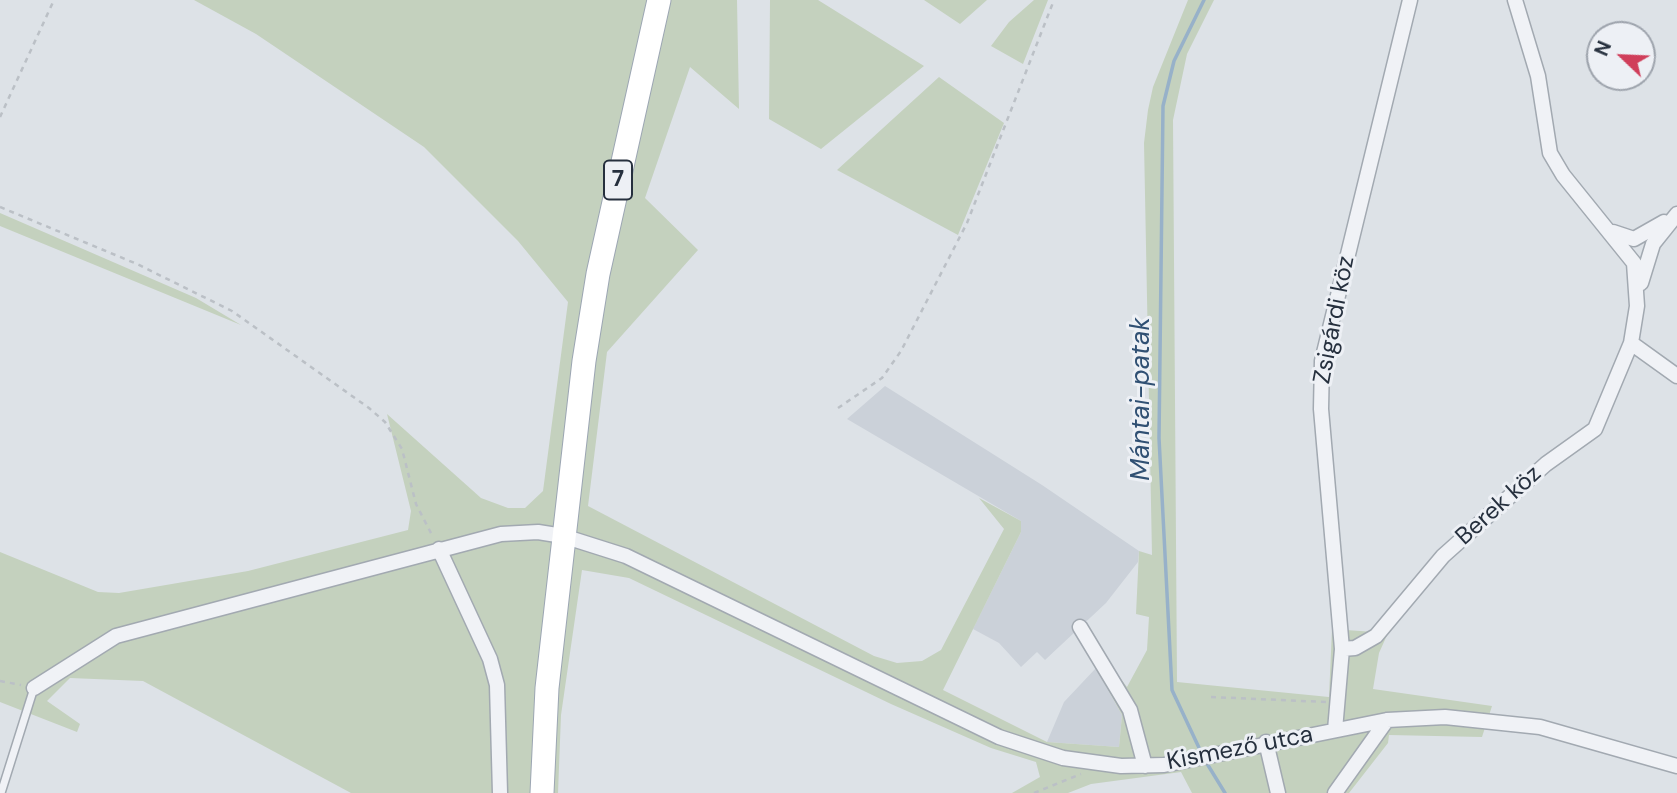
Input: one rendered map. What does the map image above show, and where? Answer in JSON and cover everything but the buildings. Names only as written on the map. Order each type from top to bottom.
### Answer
[{"type":"main road","name":"7","points":[[542,793],[547,688],[584,361],[598,274],[659,0]]},
{"type":"street","name":"Zsigárdi köz","points":[[1335,730],[1342,649],[1321,409],[1322,361],[1410,0]]},
{"type":"street","points":[[1516,0],[1538,76],[1550,153],[1563,174],[1634,263],[1637,306]]},
{"type":"street","points":[[1608,230],[1634,239],[1677,214],[1662,229],[1647,255],[1637,306]]},
{"type":"street","name":"Berek köz","points":[[1342,649],[1355,648],[1376,636],[1443,556],[1546,464],[1595,429],[1601,421],[1631,343],[1637,306]]},
{"type":"street","points":[[1631,343],[1677,376]]},
{"type":"street","name":"Kismező utca","points":[[34,688],[116,636],[439,549],[514,532],[563,536],[611,551],[653,568],[1022,746],[1099,764],[1144,766],[1194,760],[1387,720],[1463,718],[1540,727],[1677,766]]},
{"type":"street","points":[[439,549],[490,659],[498,685],[500,793]]},
{"type":"street","name":"Kismező utca","points":[[1080,627],[1130,710],[1144,766]]},
{"type":"street","points":[[1335,793],[1387,720]]},
{"type":"street","points":[[1266,743],[1278,793]]},
{"type":"lane","points":[[1,793],[34,688]]},
{"type":"path","points":[[0,117],[54,0]]},
{"type":"path","points":[[838,408],[882,378],[901,351],[967,223],[1054,0]]},
{"type":"path","points":[[0,207],[137,264],[223,306],[369,408],[385,422],[402,449],[416,504],[439,549]]},
{"type":"path","points":[[0,681],[34,688]]},
{"type":"path","points":[[1210,697],[1320,703],[1338,699]]},
{"type":"path","points":[[1034,793],[1099,764]]},
{"type":"shaded area","points":[[885,386],[1042,485],[1139,551],[1138,562],[1106,603],[1045,660],[1037,652],[1021,667],[999,643],[973,629],[1021,532],[1021,521],[847,419]]},
{"type":"shaded area","points":[[1096,668],[1122,715],[1119,747],[1047,742],[1064,702]]},
{"type":"green space","points":[[194,0],[737,0],[739,109],[690,67],[645,198],[698,250],[607,352],[588,506],[874,656],[897,663],[922,661],[941,650],[1004,529],[979,498],[1021,521],[1021,532],[943,690],[1047,742],[1119,747],[1122,715],[1096,668],[1105,659],[1127,687],[1147,650],[1149,617],[1136,614],[1139,551],[1152,555],[1144,143],[1148,110],[1153,87],[1188,0],[1214,0],[1187,54],[1173,120],[1177,682],[1329,697],[1332,629],[1388,633],[1379,653],[1373,689],[1492,706],[1482,737],[1389,735],[1388,743],[1349,793],[1192,793],[1181,772],[1091,784],[1068,793],[1012,793],[1040,777],[1036,762],[991,748],[891,704],[629,578],[582,570],[561,715],[558,793],[351,793],[143,681],[70,678],[47,701],[80,724],[77,732],[0,702],[0,552],[98,592],[119,593],[248,571],[408,530],[411,511],[387,414],[481,498],[508,508],[525,508],[543,491],[568,302],[518,241],[424,147],[256,34]]},
{"type":"green space","points":[[770,0],[818,0],[924,66],[821,149],[769,119]]},
{"type":"green space","points":[[924,0],[987,0],[960,24]]},
{"type":"green space","points":[[1034,0],[1048,0],[1023,64],[991,46],[1009,22]]},
{"type":"green space","points":[[939,77],[1004,123],[958,235],[837,170]]},
{"type":"green space","points":[[0,213],[196,298],[241,325],[0,226]]},
{"type":"waterway","name":"Mántai-patak","points":[[1201,752],[1172,690],[1159,438],[1163,106],[1174,61],[1204,0]]},
{"type":"waterway","name":"Mántai-patak","points":[[1206,762],[1225,793]]}]
